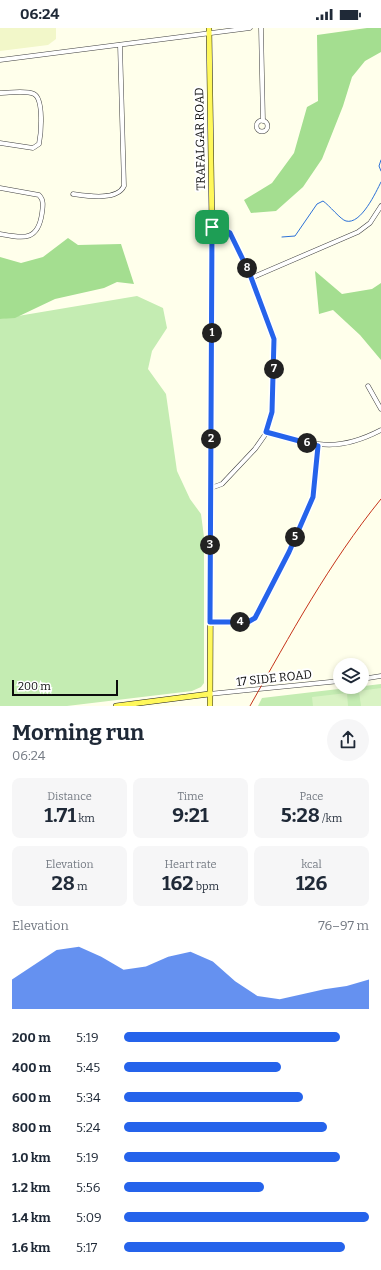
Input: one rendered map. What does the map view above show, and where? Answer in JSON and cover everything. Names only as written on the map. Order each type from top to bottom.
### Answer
[{"type":"main road","name":"TRAFALGAR ROAD","points":[[209,31],[212,227],[210,706]]},
{"type":"main road","points":[[116,706],[209,694]]},
{"type":"street","points":[[0,60],[120,45],[209,31],[250,28]]},
{"type":"street","points":[[261,28],[262,121]]},
{"type":"street","points":[[73,194],[88,196],[115,194],[121,191],[124,186],[120,45]]},
{"type":"street","points":[[0,93],[33,93],[37,96],[40,102],[41,136],[39,144],[33,148],[0,143]]},
{"type":"street","points":[[0,188],[39,195],[42,202],[40,225],[33,234],[21,237],[0,234]]},
{"type":"street","points":[[251,278],[358,232],[370,223],[381,206]]},
{"type":"street","points":[[211,488],[222,484],[255,449],[266,432],[272,406],[274,339],[248,270],[230,233],[221,228],[212,227]]},
{"type":"street","points":[[368,386],[381,409]]},
{"type":"street","points":[[266,432],[318,446],[346,444],[366,438],[381,430]]},
{"type":"street","points":[[210,622],[248,622],[255,618],[289,552],[313,497],[318,446]]},
{"type":"street","points":[[369,678],[381,676]]},
{"type":"street","name":"17 SIDE ROAD","points":[[209,694],[333,682]]},
{"type":"green space","points":[[0,28],[56,28],[56,39],[48,45],[0,51]]},
{"type":"green space","points":[[367,28],[381,28],[381,52],[365,61],[352,77],[343,106],[322,159],[303,187],[276,211],[251,213],[244,200],[272,183],[294,153],[307,107],[318,101],[317,35]]},
{"type":"green space","points":[[68,238],[78,245],[121,244],[134,284],[117,282],[104,288],[55,299],[15,318],[0,319],[0,257],[21,263],[43,257]]},
{"type":"green space","points":[[315,271],[342,294],[372,289],[381,283],[381,360],[360,335],[333,310],[319,314]]},
{"type":"green space","points":[[137,296],[163,308],[167,328],[152,351],[148,369],[166,394],[177,471],[190,499],[201,514],[204,537],[204,683],[201,687],[192,691],[67,706],[0,706],[0,319]]},
{"type":"green space","points":[[381,684],[381,706],[258,706],[262,698],[333,690],[333,694],[369,694],[369,685]]},
{"type":"green space","points":[[381,688],[381,706],[361,706],[359,694],[369,694],[369,690]]},
{"type":"green space","points":[[347,694],[348,706],[313,706],[312,697]]},
{"type":"waterway","points":[[381,160],[379,166],[381,171]]},
{"type":"waterway","points":[[282,237],[295,236],[317,204],[323,201],[344,220],[352,221],[357,218],[367,207],[381,182]]},
{"type":"railway","points":[[250,706],[295,626],[327,574],[344,548],[381,499]]},
{"type":"route","points":[[212,227],[221,228],[230,233],[249,272],[267,316],[274,339],[272,412],[266,432],[318,446],[313,497],[289,552],[255,618],[248,622],[210,622],[212,227]]}]
